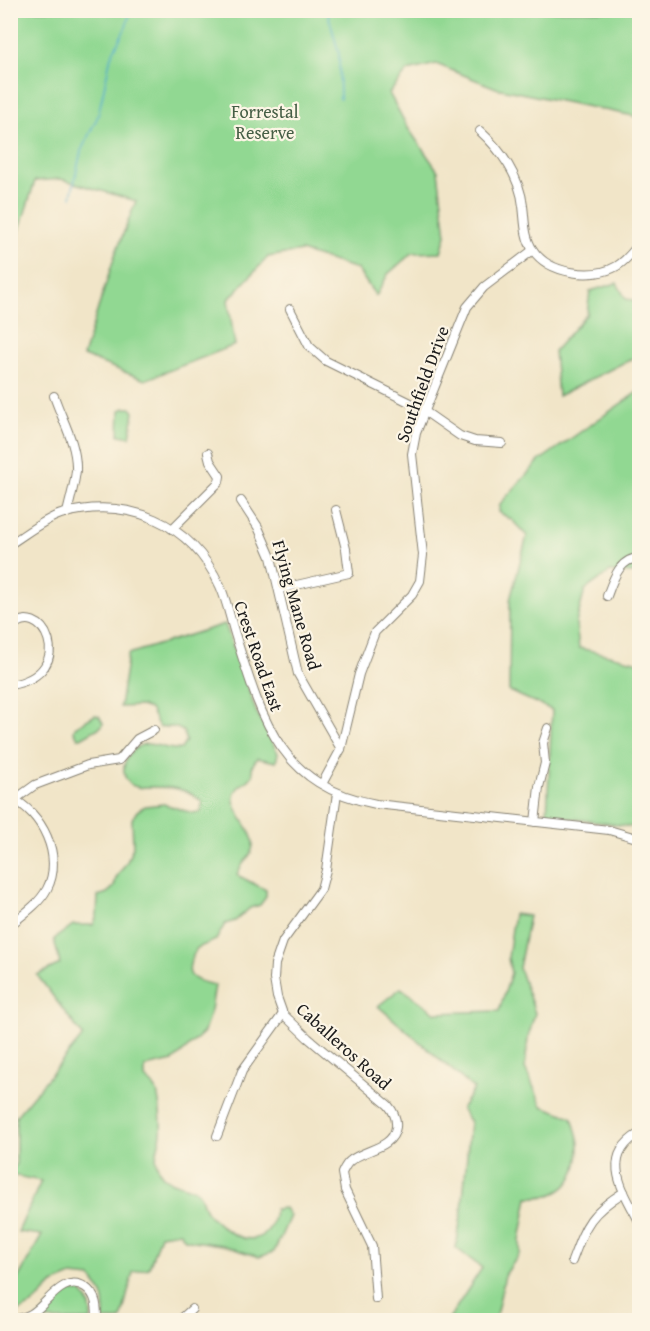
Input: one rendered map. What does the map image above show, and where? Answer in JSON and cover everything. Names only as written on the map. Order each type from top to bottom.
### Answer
[{"type":"street","points":[[480,131],[498,151],[518,183],[526,234],[539,258],[555,268],[598,272],[620,264],[639,243]]},
{"type":"street","name":"Southfield Drive","points":[[321,784],[341,749],[359,675],[375,632],[412,595],[422,572],[423,547],[412,454],[413,444],[425,411],[467,307],[484,287],[533,250]]},
{"type":"street","points":[[290,309],[309,346],[326,361],[425,411],[468,439],[502,443]]},
{"type":"street","points":[[54,396],[66,425],[75,458],[76,471],[68,513]]},
{"type":"street","points":[[172,529],[219,482],[220,476],[210,461],[208,453]]},
{"type":"street","name":"Flying Mane Road","points":[[241,501],[265,542],[279,590],[298,674],[341,749]]},
{"type":"street","name":"Crest Road East","points":[[10,544],[59,515],[90,508],[118,508],[146,515],[172,529],[199,553],[220,587],[248,677],[268,727],[278,744],[292,761],[321,784],[337,793],[354,800],[376,804],[609,830],[639,839]]},
{"type":"street","points":[[279,590],[349,573],[346,549],[336,510]]},
{"type":"street","points":[[607,596],[614,576],[621,566],[628,560],[639,558]]},
{"type":"street","points":[[10,629],[16,623],[35,622],[44,628],[51,646],[45,666],[36,676],[22,683],[10,685]]},
{"type":"street","points":[[535,822],[544,764],[543,743],[548,728]]},
{"type":"street","points":[[12,800],[35,785],[88,765],[119,760],[137,740],[154,730]]},
{"type":"street","name":"Caballeros Road","points":[[337,793],[326,870],[321,889],[284,941],[274,964],[273,979],[283,1014],[388,1105],[394,1114],[396,1126],[392,1138],[350,1161],[342,1173],[345,1190],[372,1246],[376,1299]]},
{"type":"street","points":[[10,925],[38,902],[48,888],[53,856],[47,836],[26,807],[12,800]]},
{"type":"street","points":[[217,1136],[242,1071],[283,1014]]},
{"type":"street","points":[[639,1133],[624,1146],[618,1157],[616,1168],[624,1192],[639,1223]]},
{"type":"street","points":[[572,1261],[589,1221],[600,1207],[624,1192]]},
{"type":"street","points":[[13,1320],[32,1314],[58,1290],[66,1285],[74,1284],[80,1285],[91,1293],[96,1305],[97,1320]]},
{"type":"street","points":[[180,1320],[192,1309]]},
{"type":"green space","name":"Forrestal Reserve","points":[[11,10],[639,11],[639,117],[496,88],[436,64],[408,71],[389,93],[408,128],[438,171],[446,235],[441,252],[412,253],[388,274],[376,296],[357,269],[301,251],[268,257],[228,300],[235,345],[145,380],[83,356],[115,255],[136,201],[61,179],[35,181],[11,257]]},
{"type":"green space","points":[[617,283],[626,299],[639,301],[639,355],[558,396],[554,351],[587,314],[590,291]]},
{"type":"green space","points":[[639,391],[639,573],[610,572],[585,590],[576,623],[579,648],[639,662],[639,828],[547,815],[552,710],[509,691],[510,600],[527,536],[512,520],[499,512],[500,504],[539,461]]},
{"type":"green space","points":[[131,408],[134,412],[130,437],[119,435],[120,410]]},
{"type":"green space","points":[[225,624],[256,711],[278,753],[276,762],[257,758],[252,766],[253,775],[239,787],[234,800],[253,842],[251,852],[237,875],[266,890],[266,897],[260,905],[250,908],[235,921],[225,924],[216,940],[197,948],[190,964],[190,974],[198,981],[215,985],[211,1010],[204,1032],[173,1061],[145,1067],[145,1078],[154,1086],[158,1095],[161,1129],[156,1159],[158,1168],[165,1178],[198,1193],[206,1211],[222,1227],[242,1238],[256,1238],[265,1233],[272,1222],[275,1209],[285,1208],[290,1216],[274,1252],[259,1257],[222,1245],[185,1239],[180,1232],[160,1235],[149,1268],[133,1272],[121,1320],[103,1320],[105,1307],[102,1293],[91,1278],[72,1276],[53,1284],[32,1305],[11,1315],[11,1291],[42,1235],[18,1232],[41,1181],[11,1175],[16,1165],[16,1116],[83,1036],[37,975],[60,964],[54,939],[73,925],[93,925],[97,916],[98,896],[114,887],[116,878],[127,862],[133,847],[132,819],[137,811],[145,806],[164,804],[192,813],[201,812],[202,802],[183,790],[138,787],[128,782],[125,777],[124,768],[127,758],[139,746],[150,744],[181,749],[186,741],[183,731],[175,727],[159,727],[150,709],[141,706],[120,707],[128,654]]},
{"type":"green space","points":[[95,715],[99,716],[103,723],[102,726],[78,738],[74,731],[75,727]]},
{"type":"green space","points":[[514,914],[529,916],[519,968],[535,1013],[528,1038],[525,1068],[542,1106],[572,1117],[579,1142],[578,1157],[572,1177],[560,1191],[551,1195],[528,1197],[520,1240],[520,1253],[505,1275],[495,1320],[448,1320],[482,1268],[456,1248],[470,1122],[461,1109],[474,1089],[378,1006],[401,988],[436,1013],[499,1011],[511,973],[508,958]]},
{"type":"green space","points":[[71,1291],[81,1292],[86,1298],[91,1320],[36,1320],[55,1301]]},
{"type":"waterway","points":[[71,197],[81,151],[98,116],[111,56],[126,27],[131,10]]},
{"type":"waterway","points":[[327,10],[339,54],[340,99]]}]
